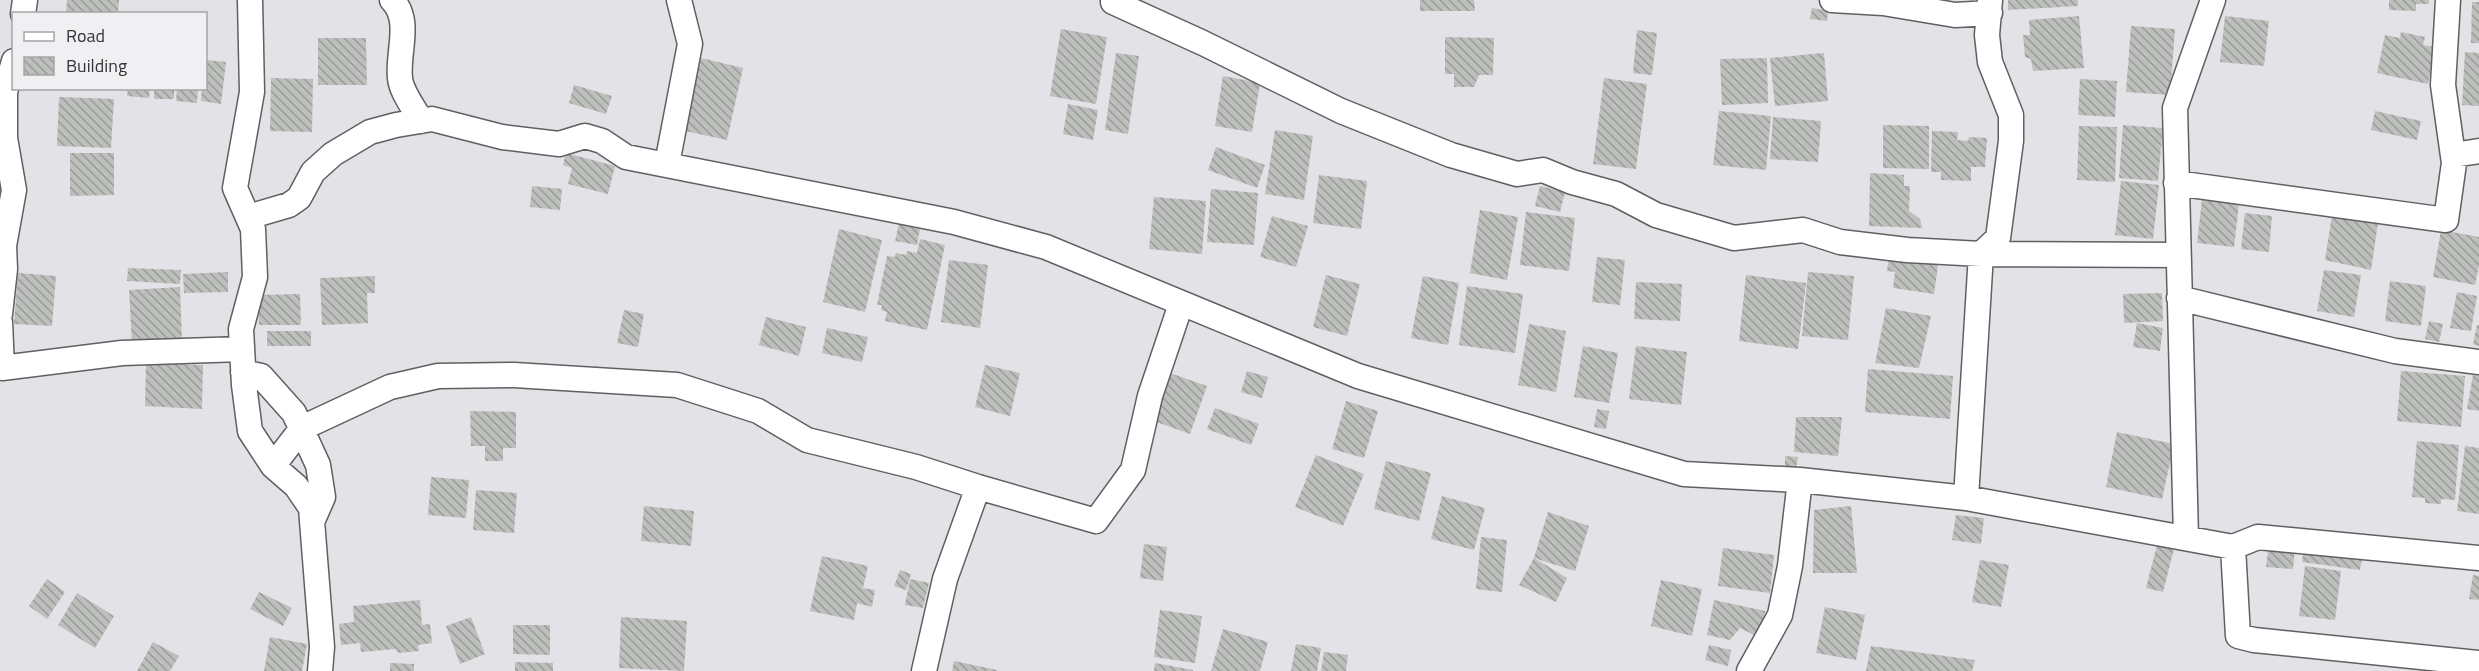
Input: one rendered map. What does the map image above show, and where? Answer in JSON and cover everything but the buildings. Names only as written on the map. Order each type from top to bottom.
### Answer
[{"type":"street","points":[[250,0],[252,92],[235,188],[253,229],[255,277],[241,329],[250,431],[273,466],[296,486],[311,508],[322,646],[320,671]]},
{"type":"street","points":[[392,0],[399,7],[403,35],[400,46],[400,81],[421,121]]},
{"type":"street","points":[[667,164],[690,44],[679,0]]},
{"type":"street","points":[[1832,0],[1883,3],[1955,15],[1990,7],[1987,35],[1990,62],[2011,115],[2011,141],[1998,238],[1981,254],[1966,498]]},
{"type":"street","points":[[2186,538],[2175,108],[2213,0]]},
{"type":"street","points":[[2176,183],[2446,220],[2453,155],[2443,85],[2448,0]]},
{"type":"street","points":[[1113,3],[1252,66],[1341,111],[1451,155],[1517,174],[1543,170],[1572,182],[1616,194],[1656,215],[1734,238],[1803,230],[1840,242],[1907,250],[1981,254],[2178,255]]},
{"type":"street","points":[[0,314],[5,269],[4,246],[14,190],[5,138],[5,92],[12,68]]},
{"type":"street","points":[[248,217],[289,205],[298,198],[313,172],[333,154],[370,132],[432,119],[502,137],[559,144],[585,135],[602,141],[626,157],[954,222],[1046,247],[1358,376],[1684,474],[1800,480],[1966,498],[2233,547],[2258,537],[2479,558]]},
{"type":"street","points":[[2453,155],[2479,151]]},
{"type":"street","points":[[2179,298],[2395,351],[2479,362]]},
{"type":"street","points":[[273,466],[302,428],[390,387],[438,376],[514,375],[677,385],[758,411],[807,440],[916,466],[978,487],[1096,521],[1133,470],[1150,396],[1181,304]]},
{"type":"street","points":[[0,322],[2,368],[122,353],[243,361],[261,376],[294,413],[318,465],[323,497],[312,522]]},
{"type":"street","points":[[1749,671],[1780,615],[1790,566],[1800,480]]},
{"type":"street","points":[[924,671],[945,579],[978,487]]},
{"type":"street","points":[[2233,547],[2238,636],[2254,640],[2479,663]]}]
